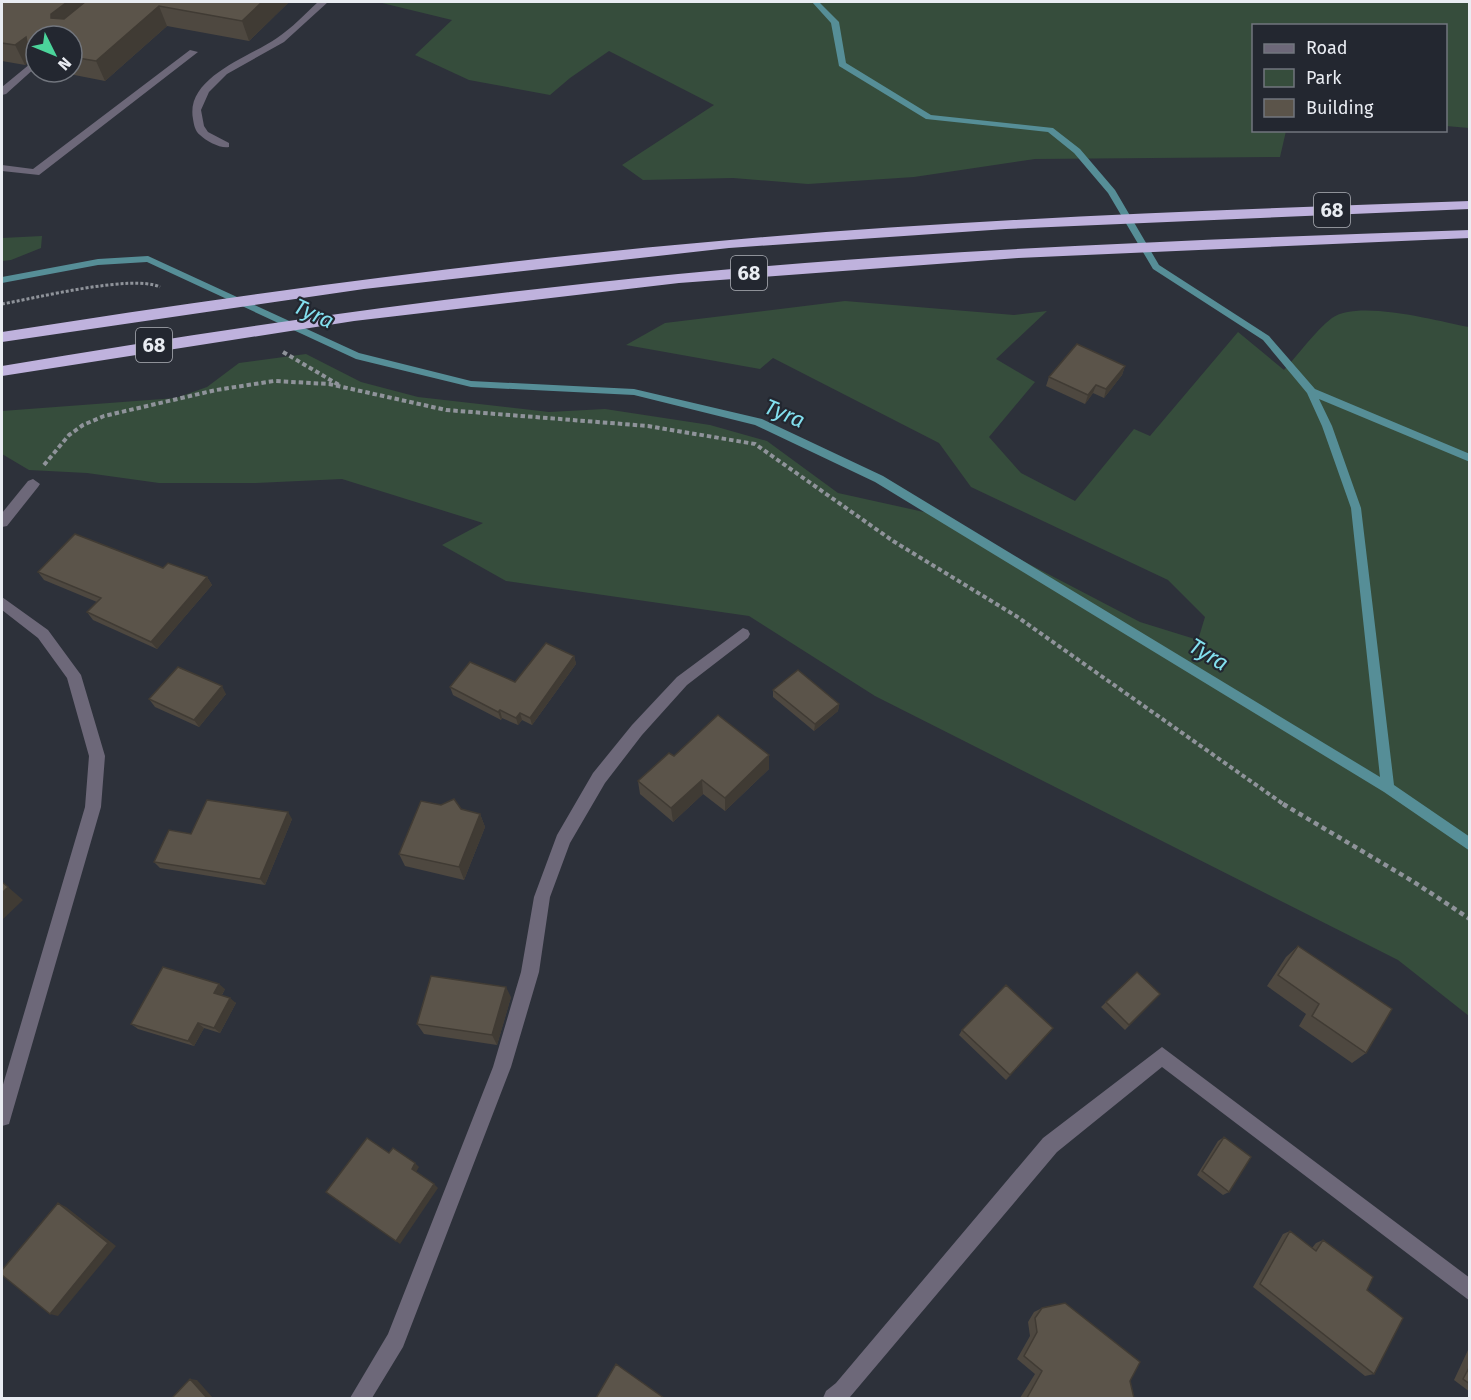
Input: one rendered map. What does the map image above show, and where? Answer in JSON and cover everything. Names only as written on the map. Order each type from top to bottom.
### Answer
[{"type":"highway","name":"68","points":[[2,337],[155,313],[451,273],[733,244],[1007,225],[1470,205]]},
{"type":"highway","name":"68","points":[[2,371],[217,335],[514,297],[740,274],[1016,254],[1470,234]]},
{"type":"street","points":[[225,145],[204,134],[199,126],[196,110],[204,91],[224,72],[281,40],[323,2]]},
{"type":"street","points":[[2,168],[35,173],[193,52]]},
{"type":"street","points":[[2,92],[24,73]]},
{"type":"street","points":[[2,522],[33,484]]},
{"type":"street","points":[[2,603],[43,634],[74,675],[97,756],[93,807],[2,1117]]},
{"type":"street","points":[[360,1398],[396,1340],[502,1067],[530,972],[542,897],[563,840],[599,778],[637,730],[682,681],[743,634]]},
{"type":"street","points":[[833,1398],[843,1390],[1050,1145],[1162,1056],[1470,1291]]},
{"type":"path","points":[[33,484],[53,452],[74,430],[102,417],[222,388],[281,382],[310,382],[342,387],[414,405],[446,410],[648,426],[754,444],[892,541],[1016,616],[1269,796],[1414,882],[1470,920]]},
{"type":"green space","points":[[378,2],[1469,2],[1469,128],[1447,126],[1447,24],[1252,24],[1252,132],[1286,132],[1280,157],[1035,159],[914,177],[808,184],[733,178],[643,180],[622,165],[714,105],[609,51],[550,95],[469,80],[415,55],[452,20]]},
{"type":"green space","points":[[42,236],[41,248],[11,260],[2,261],[2,238]]},
{"type":"green space","points":[[845,301],[1014,315],[1047,311],[996,359],[1035,382],[989,437],[1021,473],[1075,501],[1134,429],[1150,436],[1238,332],[1284,370],[1325,324],[1344,313],[1378,311],[1398,313],[1469,327],[1469,1016],[1398,960],[875,696],[749,616],[506,581],[442,545],[483,523],[342,479],[256,483],[159,483],[87,473],[29,470],[2,454],[2,411],[176,398],[207,387],[239,363],[306,354],[361,382],[418,397],[549,412],[605,409],[710,425],[767,441],[838,493],[933,514],[1140,622],[1198,640],[1205,617],[1168,580],[971,487],[939,443],[773,358],[760,369],[626,345],[665,323]]},
{"type":"building","points":[[2,2],[67,2],[51,14],[51,18],[64,19],[85,2],[262,2],[242,21],[159,6],[96,61],[84,59],[84,24],[24,24],[24,38],[15,45],[2,43]]},
{"type":"building","points":[[1077,344],[1125,366],[1106,389],[1096,385],[1088,395],[1049,377]]},
{"type":"building","points":[[75,534],[163,568],[168,563],[207,577],[151,642],[87,612],[101,598],[38,572]]},
{"type":"building","points":[[546,643],[574,656],[530,718],[520,713],[516,718],[500,710],[498,712],[450,687],[470,662],[515,682]]},
{"type":"building","points":[[178,667],[222,686],[194,720],[149,699]]},
{"type":"building","points":[[798,670],[839,704],[815,724],[773,690]]},
{"type":"building","points":[[718,715],[769,755],[725,798],[702,780],[671,808],[638,781],[669,753],[674,756]]},
{"type":"building","points":[[454,799],[461,809],[480,814],[459,867],[399,854],[421,801],[441,805]]},
{"type":"building","points":[[207,800],[288,812],[260,879],[154,862],[169,830],[191,834]]},
{"type":"building","points":[[2,882],[8,887],[2,893]]},
{"type":"building","points":[[1298,946],[1392,1009],[1366,1053],[1312,1016],[1319,1004],[1278,975]]},
{"type":"building","points":[[163,967],[219,984],[214,993],[230,998],[214,1028],[198,1023],[188,1041],[131,1024]]},
{"type":"building","points":[[1137,972],[1160,994],[1129,1025],[1106,1002]]},
{"type":"building","points":[[431,976],[506,987],[492,1035],[417,1024]]},
{"type":"building","points":[[1006,985],[1053,1028],[1010,1075],[962,1030]]},
{"type":"building","points":[[1224,1137],[1251,1157],[1229,1192],[1202,1171]]},
{"type":"building","points":[[367,1138],[389,1153],[393,1148],[415,1163],[412,1169],[434,1184],[396,1241],[326,1192]]},
{"type":"building","points":[[58,1203],[108,1243],[50,1314],[2,1275],[2,1270]]},
{"type":"building","points":[[1290,1231],[1316,1251],[1323,1240],[1373,1277],[1367,1290],[1403,1318],[1374,1374],[1260,1284]]},
{"type":"building","points":[[1065,1303],[1140,1362],[1130,1381],[1134,1398],[1027,1398],[1042,1371],[1024,1356],[1037,1332],[1035,1318],[1042,1308]]},
{"type":"building","points":[[616,1364],[664,1398],[596,1398]]},
{"type":"building","points":[[1470,1366],[1470,1384],[1463,1379]]},
{"type":"building","points":[[190,1379],[207,1398],[172,1398]]},
{"type":"waterway","points":[[815,2],[835,22],[842,64],[929,117],[1050,130],[1077,151],[1112,192],[1156,267],[1266,338],[1311,391]]},
{"type":"waterway","name":"Tyra","points":[[2,280],[98,262],[148,259],[356,356],[471,384],[634,392],[758,422],[879,479],[1388,788]]},
{"type":"waterway","points":[[1311,391],[1470,458]]},
{"type":"waterway","points":[[1311,391],[1327,426],[1356,508],[1388,788]]},
{"type":"waterway","name":"Tyra","points":[[1388,788],[1470,845]]}]
